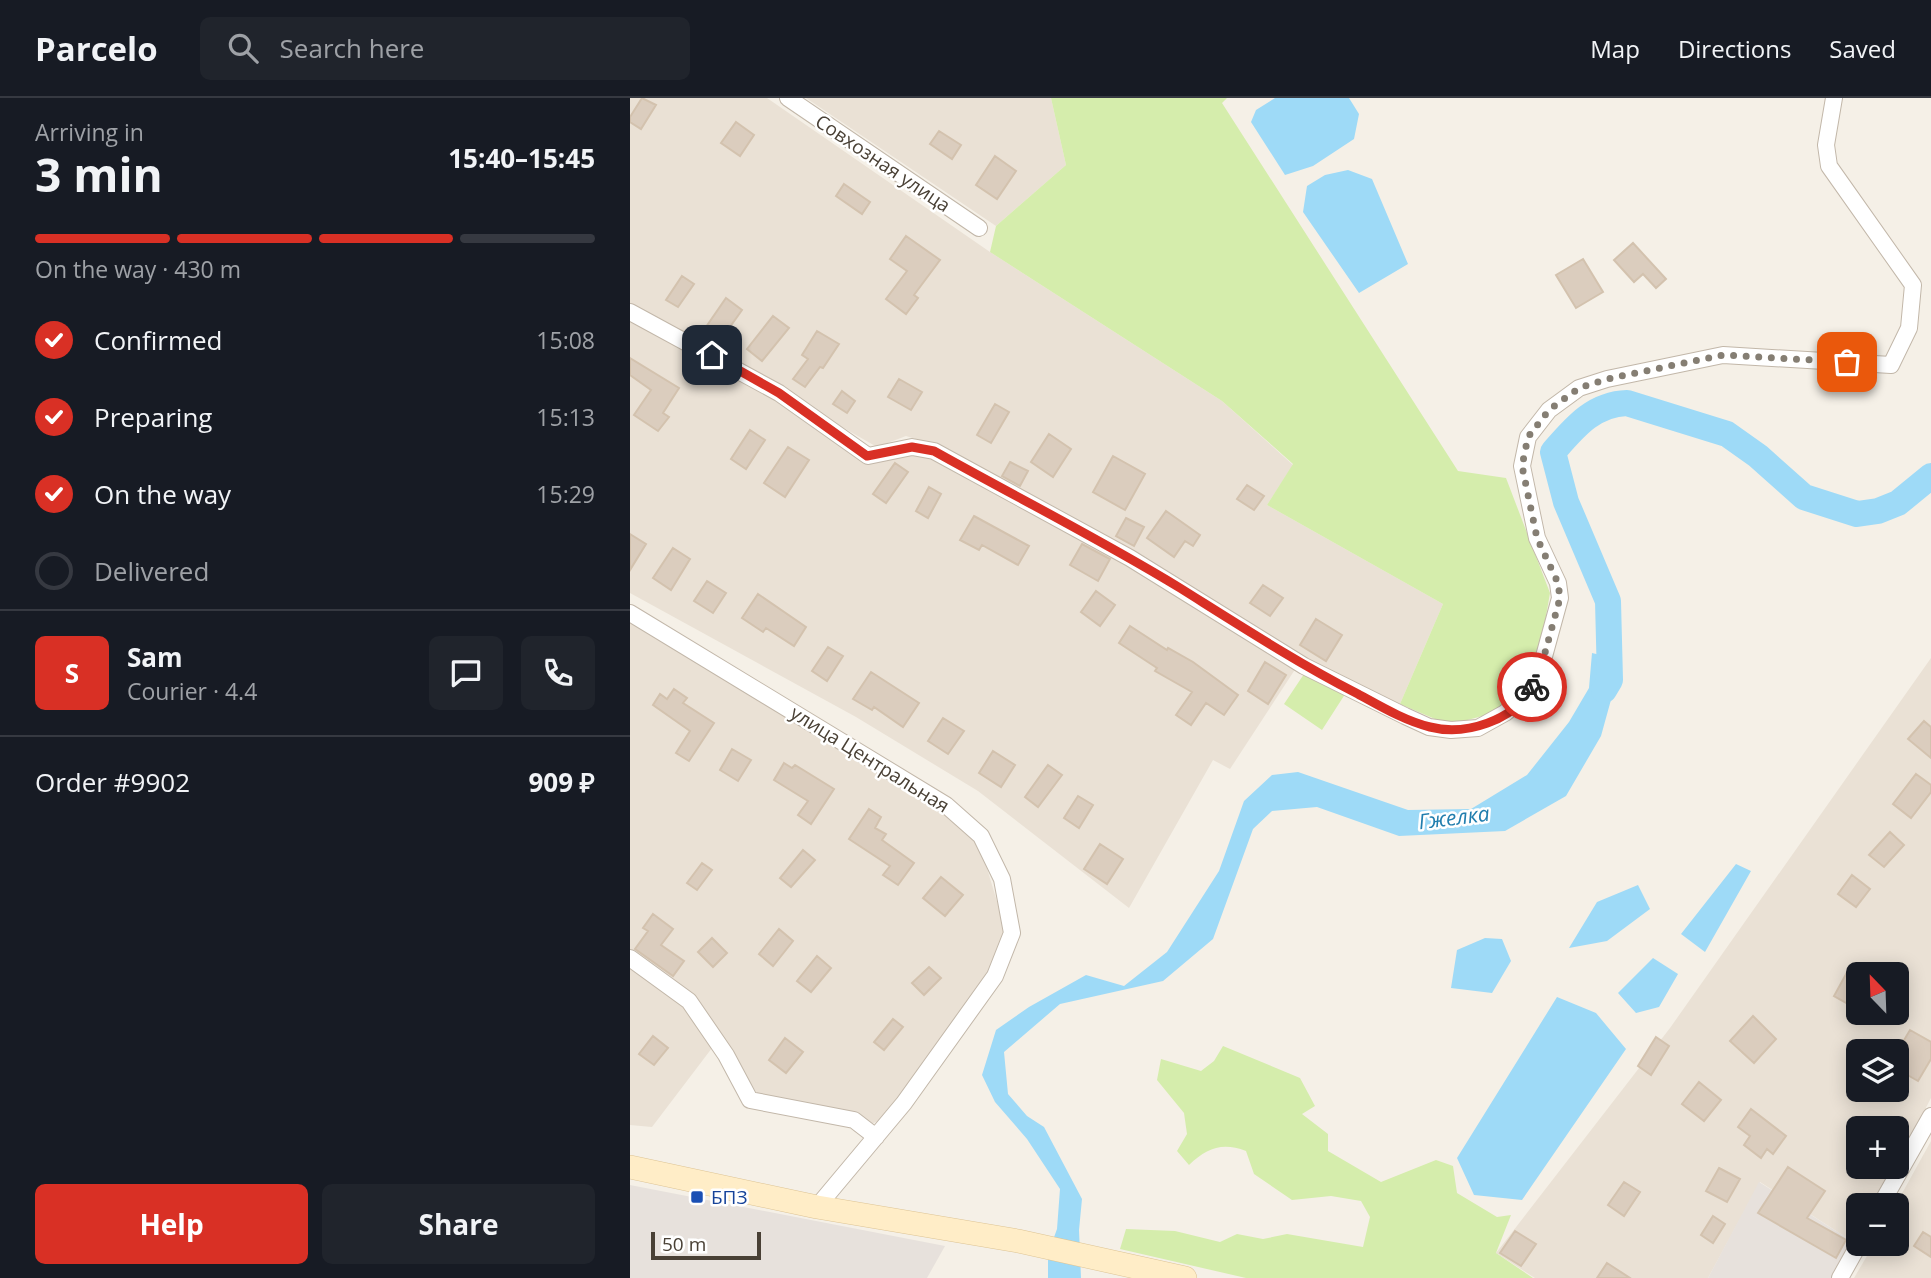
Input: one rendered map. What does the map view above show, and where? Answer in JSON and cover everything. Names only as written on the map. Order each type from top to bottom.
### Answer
[{"type":"main road","points":[[630,1167],[817,1207],[1018,1241],[1185,1278]]},
{"type":"street","name":"Совхозная улица","points":[[788,98],[979,228]]},
{"type":"street","points":[[630,312],[779,393],[867,456],[912,447],[934,451],[1130,558],[1304,666],[1375,703],[1429,727],[1451,730],[1478,728],[1505,713],[1527,695],[1540,671],[1556,619],[1560,598],[1558,583],[1537,538],[1522,466],[1528,437],[1549,410],[1579,388],[1607,379],[1723,355],[1891,365],[1909,328],[1913,285],[1829,166],[1826,145],[1834,98]]},
{"type":"street","name":"улица Центральная","points":[[630,613],[946,804],[981,836],[1002,879],[1012,933],[995,976],[876,1137],[817,1207]]},
{"type":"street","points":[[630,958],[689,1001],[726,1055],[750,1100],[854,1120],[876,1137]]},
{"type":"street","points":[[1887,1193],[1931,1117]]},
{"type":"street","points":[[1840,1278],[1852,1256]]},
{"type":"shaded area","points":[[630,98],[767,98],[990,252],[1222,401],[1293,465],[1267,505],[1443,604],[1400,704],[1352,685],[941,447],[906,436],[877,447],[630,306]]},
{"type":"shaded area","points":[[806,98],[1051,98],[1066,165],[996,226]]},
{"type":"shaded area","points":[[630,322],[764,390],[867,460],[904,451],[923,454],[1146,574],[1296,668],[1230,769],[1213,760],[1129,908],[978,791],[856,717],[630,593]]},
{"type":"shaded area","points":[[630,622],[697,660],[940,811],[979,842],[1005,928],[990,972],[883,1119],[869,1125],[758,1095],[717,1030],[630,951]]},
{"type":"shaded area","points":[[1931,658],[1931,1098],[1909,1140],[1909,1116],[1846,1116],[1846,1179],[1889,1179],[1882,1193],[1846,1193],[1846,1237],[1760,1182],[1708,1278],[1535,1278],[1496,1253],[1670,1028]]},
{"type":"shaded area","points":[[630,964],[677,997],[712,1048],[652,1127],[630,1125]]},
{"type":"shaded area","points":[[1931,1141],[1931,1278],[1854,1278],[1867,1256],[1909,1256],[1909,1193],[1902,1193]]},
{"type":"shaded area","points":[[1759,1182],[1846,1237],[1848,1256],[1835,1278],[1708,1278]]},
{"type":"shaded area","points":[[630,1185],[945,1246],[927,1278],[630,1278]]},
{"type":"green space","points":[[1051,98],[1227,98],[1222,103],[1458,471],[1506,478],[1550,593],[1537,668],[1512,708],[1449,725],[1400,704],[1443,604],[1267,505],[1293,464],[1222,401],[990,252],[996,226],[1066,165]]},
{"type":"green space","points":[[1310,665],[1349,688],[1322,730],[1284,704]]},
{"type":"green space","points":[[1223,1046],[1300,1078],[1315,1106],[1302,1114],[1328,1134],[1328,1151],[1381,1182],[1436,1160],[1453,1166],[1457,1193],[1497,1217],[1511,1215],[1496,1253],[1533,1278],[1246,1278],[1120,1249],[1126,1229],[1175,1231],[1220,1242],[1237,1234],[1263,1239],[1287,1234],[1363,1247],[1370,1217],[1361,1201],[1331,1196],[1292,1200],[1254,1174],[1246,1151],[1237,1148],[1215,1148],[1189,1165],[1177,1151],[1187,1134],[1184,1113],[1157,1080],[1161,1059],[1201,1071],[1214,1061]]},
{"type":"water","points":[[1275,98],[1349,98],[1359,114],[1354,139],[1313,166],[1285,175],[1251,122],[1256,110]]},
{"type":"water","points":[[1348,170],[1372,179],[1408,264],[1359,293],[1303,212],[1307,186],[1325,175]]},
{"type":"water","points":[[1592,653],[1622,660],[1601,736],[1566,796],[1505,831],[1399,836],[1317,807],[1272,811],[1253,829],[1213,939],[1163,981],[1060,1004],[1004,1052],[1008,1094],[1027,1116],[1044,1127],[1082,1199],[1079,1230],[1081,1278],[1048,1278],[1048,1254],[1057,1229],[1060,1189],[1027,1139],[995,1102],[982,1075],[996,1030],[1029,1007],[1086,975],[1124,986],[1167,952],[1219,871],[1244,801],[1272,775],[1298,772],[1408,810],[1471,809],[1527,775],[1569,722],[1589,688]]},
{"type":"water","points":[[1736,864],[1751,871],[1705,952],[1681,934]]},
{"type":"water","points":[[1638,885],[1650,909],[1607,941],[1569,948],[1597,902]]},
{"type":"water","points":[[1485,938],[1502,939],[1511,961],[1492,993],[1451,988],[1457,950]]},
{"type":"water","points":[[1653,958],[1678,974],[1659,1007],[1636,1013],[1618,993]]},
{"type":"water","points":[[1557,997],[1596,1013],[1626,1049],[1522,1200],[1474,1195],[1457,1158]]},
{"type":"building","points":[[642,98],[656,105],[641,129],[630,122],[630,117]]},
{"type":"building","points":[[736,122],[754,135],[740,156],[721,143]]},
{"type":"building","points":[[939,131],[961,145],[952,159],[930,144]]},
{"type":"building","points":[[995,156],[1016,171],[997,199],[976,185]]},
{"type":"building","points":[[844,184],[870,202],[862,214],[836,196]]},
{"type":"building","points":[[906,236],[940,260],[914,295],[918,298],[906,314],[886,299],[907,271],[890,259]]},
{"type":"building","points":[[1633,243],[1666,279],[1656,288],[1643,274],[1634,282],[1614,260]]},
{"type":"building","points":[[1583,259],[1603,292],[1576,308],[1556,275]]},
{"type":"building","points":[[682,276],[694,284],[678,307],[666,300]]},
{"type":"building","points":[[726,298],[742,310],[722,338],[706,327]]},
{"type":"building","points":[[773,316],[789,328],[762,361],[747,349]]},
{"type":"building","points":[[817,331],[839,344],[823,368],[820,367],[805,387],[793,379],[808,359],[802,355]]},
{"type":"building","points":[[630,358],[679,388],[663,413],[669,417],[658,431],[634,415],[651,390],[630,375]]},
{"type":"building","points":[[899,379],[922,392],[911,410],[888,397]]},
{"type":"building","points":[[842,391],[855,401],[847,413],[833,404]]},
{"type":"building","points":[[995,404],[1009,412],[991,443],[977,435]]},
{"type":"building","points":[[750,430],[765,440],[746,469],[731,459]]},
{"type":"building","points":[[1049,434],[1071,449],[1053,477],[1031,462]]},
{"type":"building","points":[[788,447],[809,460],[785,497],[764,483]]},
{"type":"building","points":[[1113,456],[1145,474],[1125,510],[1093,492]]},
{"type":"building","points":[[1010,462],[1028,471],[1020,486],[1002,476]]},
{"type":"building","points":[[895,463],[908,472],[886,503],[873,494]]},
{"type":"building","points":[[1247,485],[1264,496],[1254,510],[1237,499]]},
{"type":"building","points":[[929,487],[941,494],[928,518],[916,511]]},
{"type":"building","points":[[1166,511],[1200,535],[1193,546],[1185,541],[1174,557],[1147,538]]},
{"type":"building","points":[[974,516],[1029,546],[1018,565],[982,545],[979,550],[960,540]]},
{"type":"building","points":[[1126,518],[1144,527],[1134,546],[1116,536]]},
{"type":"building","points":[[630,534],[646,544],[630,570]]},
{"type":"building","points":[[1082,544],[1110,559],[1098,581],[1070,565]]},
{"type":"building","points":[[673,548],[690,559],[671,590],[653,578]]},
{"type":"building","points":[[707,581],[726,593],[713,613],[694,601]]},
{"type":"building","points":[[1263,585],[1283,598],[1270,616],[1250,603]]},
{"type":"building","points":[[1096,591],[1115,605],[1100,626],[1081,612]]},
{"type":"building","points":[[758,594],[806,627],[794,646],[766,628],[763,632],[742,618]]},
{"type":"building","points":[[1316,619],[1342,635],[1326,661],[1300,645]]},
{"type":"building","points":[[1130,626],[1167,650],[1168,648],[1193,662],[1238,695],[1224,715],[1206,703],[1191,725],[1176,715],[1192,692],[1155,671],[1157,668],[1119,643]]},
{"type":"building","points":[[828,647],[843,656],[827,681],[812,671]]},
{"type":"building","points":[[1265,662],[1286,675],[1268,704],[1248,691]]},
{"type":"building","points":[[871,672],[919,703],[903,727],[874,707],[872,710],[853,699]]},
{"type":"building","points":[[674,689],[687,698],[683,703],[714,723],[689,761],[676,753],[690,731],[653,705],[660,694],[667,699]]},
{"type":"building","points":[[943,718],[964,731],[948,754],[928,741]]},
{"type":"building","points":[[1924,721],[1931,727],[1931,758],[1908,739]]},
{"type":"building","points":[[732,749],[751,760],[738,781],[720,770]]},
{"type":"building","points":[[993,751],[1015,765],[1001,787],[979,773]]},
{"type":"building","points":[[784,763],[792,768],[795,765],[834,789],[811,824],[798,815],[808,801],[774,780]]},
{"type":"building","points":[[1048,765],[1062,775],[1038,807],[1025,797]]},
{"type":"building","points":[[1916,774],[1931,785],[1931,792],[1911,818],[1893,804]]},
{"type":"building","points":[[1078,796],[1093,805],[1079,828],[1064,818]]},
{"type":"building","points":[[869,809],[881,817],[875,828],[886,834],[882,840],[914,863],[898,885],[883,875],[890,866],[849,839]]},
{"type":"building","points":[[1890,832],[1904,845],[1884,867],[1869,855]]},
{"type":"building","points":[[1100,844],[1123,859],[1107,884],[1084,869]]},
{"type":"building","points":[[803,850],[815,860],[791,887],[780,878]]},
{"type":"building","points":[[702,863],[712,870],[697,890],[687,883]]},
{"type":"building","points":[[1852,875],[1870,889],[1856,907],[1838,894]]},
{"type":"building","points":[[941,877],[963,895],[945,916],[923,898]]},
{"type":"building","points":[[653,914],[673,929],[661,945],[684,961],[673,976],[635,949],[648,931],[643,928]]},
{"type":"building","points":[[779,929],[793,941],[773,966],[759,954]]},
{"type":"building","points":[[712,938],[727,953],[713,967],[698,952]]},
{"type":"building","points":[[817,956],[831,968],[811,992],[797,981]]},
{"type":"building","points":[[929,967],[941,978],[924,995],[912,983]]},
{"type":"building","points":[[1846,974],[1846,1003],[1834,996]]},
{"type":"building","points":[[1753,1016],[1776,1039],[1754,1063],[1730,1041]]},
{"type":"building","points":[[893,1019],[903,1027],[884,1050],[874,1042]]},
{"type":"building","points":[[1910,1030],[1931,1042],[1931,1059],[1918,1081],[1909,1076],[1909,1039],[1905,1039]]},
{"type":"building","points":[[653,1036],[668,1048],[654,1065],[639,1054]]},
{"type":"building","points":[[1656,1037],[1669,1046],[1651,1075],[1638,1066]]},
{"type":"building","points":[[785,1038],[803,1052],[786,1073],[769,1060]]},
{"type":"building","points":[[1699,1082],[1721,1100],[1704,1121],[1682,1104]]},
{"type":"building","points":[[1751,1109],[1786,1136],[1773,1154],[1767,1149],[1761,1158],[1744,1145],[1750,1136],[1738,1127]]},
{"type":"building","points":[[1788,1167],[1825,1191],[1807,1218],[1846,1240],[1836,1258],[1758,1213]]},
{"type":"building","points":[[1719,1168],[1740,1179],[1727,1202],[1706,1191]]},
{"type":"building","points":[[1624,1182],[1640,1192],[1624,1216],[1608,1205]]},
{"type":"building","points":[[1713,1216],[1725,1224],[1713,1243],[1701,1235]]},
{"type":"building","points":[[1515,1231],[1536,1244],[1521,1266],[1500,1253]]},
{"type":"building","points":[[1923,1232],[1931,1237],[1931,1257],[1914,1246]]},
{"type":"building","points":[[1607,1263],[1630,1278],[1597,1278]]},
{"type":"waterway","name":"Гжелка","points":[[1604,690],[1610,680],[1608,601],[1566,502],[1553,452],[1577,426],[1594,413],[1615,404],[1627,403],[1727,434],[1758,456],[1804,497],[1857,514],[1878,511],[1898,503],[1931,476]]},
{"type":"way so far","points":[[1532,687],[1540,671],[1560,598],[1558,583],[1537,538],[1522,466],[1528,437],[1549,410],[1579,388],[1607,379],[1723,355],[1847,362]]},
{"type":"place","name":"БПЗ","points":[[697,1197]]},
{"type":"route","points":[[712,355],[779,393],[867,456],[912,447],[934,451],[1130,558],[1304,666],[1375,703],[1429,727],[1451,730],[1478,728],[1505,713],[1527,695],[1532,687]]}]
